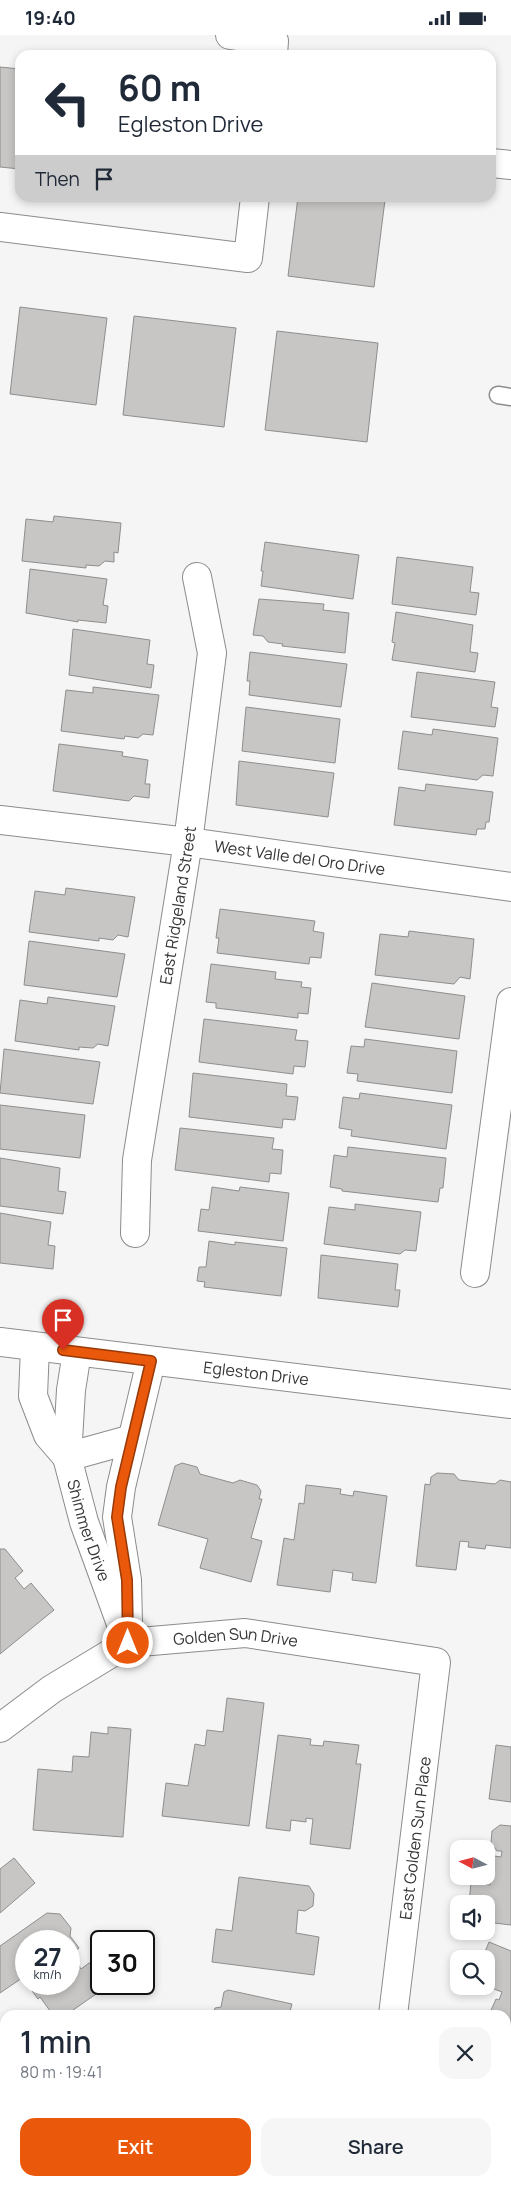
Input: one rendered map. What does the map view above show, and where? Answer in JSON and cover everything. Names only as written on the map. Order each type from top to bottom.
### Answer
[{"type":"street","points":[[230,35],[274,41],[273,50]]},
{"type":"street","points":[[496,164],[511,165]]},
{"type":"street","points":[[0,227],[248,258],[254,202]]},
{"type":"street","name":"East Ridgeland Street","points":[[135,1233],[137,1160],[188,842],[212,653],[197,577]]},
{"type":"street","name":"West Valle del Oro Drive","points":[[0,820],[188,842],[511,887]]},
{"type":"street","points":[[475,1273],[511,1002]]},
{"type":"street","name":"Egleston Drive","points":[[0,1342],[511,1404]]},
{"type":"street","name":"Shimmer Drive","points":[[35,1347],[33,1396],[48,1435],[67,1457]]},
{"type":"street","name":"Shimmer Drive","points":[[77,1352],[67,1457],[84,1522],[128,1643]]},
{"type":"street","name":"Shimmer Drive","points":[[128,1643],[127,1580],[117,1517],[121,1487],[151,1361]]},
{"type":"street","points":[[67,1457],[132,1439]]},
{"type":"street","name":"Golden Sun Drive","points":[[0,1728],[52,1689],[128,1643],[245,1633],[436,1662]]},
{"type":"street","name":"East Golden Sun Place","points":[[395,2010],[436,1662]]},
{"type":"building","points":[[0,67],[15,68],[15,168],[0,167]]},
{"type":"building","points":[[297,202],[385,202],[374,287],[288,276]]},
{"type":"building","points":[[20,307],[107,318],[96,405],[10,394]]},
{"type":"building","points":[[134,316],[236,328],[224,427],[123,415]]},
{"type":"building","points":[[277,331],[378,343],[367,442],[265,430]]},
{"type":"building","points":[[54,516],[121,523],[118,553],[114,552],[114,562],[105,561],[99,566],[86,565],[86,568],[22,561],[26,519],[53,522]]},
{"type":"building","points":[[265,542],[359,555],[353,599],[261,586]]},
{"type":"building","points":[[397,557],[473,567],[470,592],[479,593],[476,615],[392,604]]},
{"type":"building","points":[[30,569],[107,579],[103,605],[108,606],[106,623],[78,620],[78,622],[26,613]]},
{"type":"building","points":[[259,599],[324,604],[323,610],[349,613],[345,653],[282,646],[283,644],[268,642],[263,636],[253,635]]},
{"type":"building","points":[[396,612],[473,625],[470,652],[478,653],[475,672],[392,660],[395,643],[392,642]]},
{"type":"building","points":[[73,629],[150,640],[147,664],[154,665],[151,688],[69,675]]},
{"type":"building","points":[[250,652],[347,664],[341,707],[249,695],[250,681],[247,681]]},
{"type":"building","points":[[417,672],[495,682],[491,707],[498,708],[495,727],[411,717]]},
{"type":"building","points":[[93,687],[159,695],[153,735],[143,734],[138,738],[125,736],[124,739],[61,731],[66,690],[93,693]]},
{"type":"building","points":[[246,707],[340,719],[335,763],[242,751]]},
{"type":"building","points":[[433,729],[498,738],[493,776],[483,775],[477,780],[398,769],[403,731],[432,735]]},
{"type":"building","points":[[59,744],[123,752],[122,756],[148,760],[145,784],[150,784],[149,798],[134,796],[129,801],[53,791]]},
{"type":"building","points":[[239,761],[334,773],[328,817],[236,805]]},
{"type":"building","points":[[426,784],[493,792],[489,822],[486,822],[485,829],[477,829],[476,835],[394,825],[399,787],[425,791]]},
{"type":"building","points":[[66,888],[135,897],[128,937],[118,935],[113,940],[99,938],[99,941],[29,932],[35,891],[65,895]]},
{"type":"building","points":[[220,909],[315,921],[313,931],[324,933],[321,958],[310,957],[309,964],[217,953],[219,938],[216,938]]},
{"type":"building","points":[[409,931],[474,939],[470,979],[460,977],[454,984],[375,975],[380,934],[408,937]]},
{"type":"building","points":[[29,941],[125,954],[117,997],[24,985]]},
{"type":"building","points":[[211,964],[276,972],[275,979],[302,982],[301,987],[311,988],[308,1014],[298,1013],[298,1018],[216,1008],[216,1003],[206,1002]]},
{"type":"building","points":[[372,983],[465,996],[459,1039],[365,1027]]},
{"type":"building","points":[[48,997],[115,1006],[108,1046],[98,1044],[93,1048],[79,1047],[79,1050],[15,1041],[20,1000],[47,1004]]},
{"type":"building","points":[[204,1019],[297,1030],[295,1040],[308,1041],[305,1067],[294,1066],[293,1074],[199,1062]]},
{"type":"building","points":[[365,1039],[457,1051],[452,1093],[357,1081],[358,1074],[347,1073],[351,1046],[364,1047]]},
{"type":"building","points":[[4,1049],[100,1062],[93,1104],[0,1093]]},
{"type":"building","points":[[193,1073],[287,1084],[286,1096],[298,1097],[295,1120],[283,1119],[282,1128],[189,1117]]},
{"type":"building","points":[[360,1093],[452,1105],[446,1149],[351,1136],[352,1130],[339,1128],[343,1097],[359,1099]]},
{"type":"building","points":[[0,1105],[85,1115],[80,1158],[0,1149]]},
{"type":"building","points":[[180,1128],[274,1138],[272,1149],[283,1150],[281,1174],[270,1173],[269,1182],[175,1170]]},
{"type":"building","points":[[348,1147],[446,1158],[443,1188],[440,1188],[438,1202],[342,1191],[342,1189],[330,1187],[334,1155],[347,1157]]},
{"type":"building","points":[[0,1158],[60,1168],[58,1191],[66,1192],[63,1214],[0,1206]]},
{"type":"building","points":[[212,1187],[239,1191],[240,1187],[289,1193],[283,1241],[198,1231],[201,1209],[209,1210]]},
{"type":"building","points":[[355,1204],[421,1212],[416,1251],[405,1250],[400,1254],[324,1244],[329,1207],[355,1210]]},
{"type":"building","points":[[0,1213],[51,1222],[48,1245],[55,1246],[53,1269],[0,1263]]},
{"type":"building","points":[[209,1241],[235,1245],[235,1242],[287,1248],[281,1296],[204,1287],[205,1282],[197,1281],[199,1267],[206,1267]]},
{"type":"building","points":[[321,1255],[398,1264],[395,1290],[400,1290],[398,1307],[318,1298]]},
{"type":"building","points":[[182,1463],[197,1467],[200,1474],[233,1483],[240,1480],[257,1485],[261,1491],[259,1499],[262,1499],[251,1538],[262,1541],[251,1582],[200,1568],[208,1539],[158,1525],[175,1466]]},
{"type":"building","points":[[437,1473],[454,1474],[459,1480],[495,1484],[500,1480],[511,1482],[511,1548],[486,1545],[485,1549],[468,1547],[469,1542],[460,1541],[456,1570],[416,1566],[425,1484],[430,1485],[431,1477]]},
{"type":"building","points":[[306,1485],[341,1489],[340,1494],[353,1496],[354,1491],[387,1496],[376,1583],[352,1580],[353,1573],[333,1570],[330,1592],[277,1585],[284,1538],[294,1540],[299,1503],[304,1504]]},
{"type":"building","points":[[0,1549],[5,1549],[23,1571],[15,1578],[24,1589],[31,1583],[54,1610],[0,1654]]},
{"type":"building","points":[[227,1698],[264,1703],[249,1826],[162,1816],[166,1783],[188,1786],[195,1744],[205,1746],[207,1730],[223,1732]]},
{"type":"building","points":[[108,1727],[131,1729],[123,1837],[33,1830],[38,1769],[72,1772],[73,1756],[89,1757],[91,1732],[108,1734]]},
{"type":"building","points":[[278,1735],[311,1739],[310,1745],[323,1746],[324,1741],[359,1745],[356,1764],[361,1764],[350,1849],[310,1844],[313,1819],[306,1818],[306,1822],[291,1820],[290,1831],[266,1828]]},
{"type":"building","points":[[496,1745],[511,1747],[511,1802],[489,1799]]},
{"type":"building","points":[[500,1825],[511,1826],[511,1925],[495,1923],[495,1895],[470,1895],[471,1885],[495,1885],[495,1856],[501,1857],[502,1851],[497,1851],[495,1848],[495,1840],[491,1840],[492,1831]]},
{"type":"building","points":[[14,1858],[35,1883],[0,1913],[0,1869]]},
{"type":"building","points":[[239,1877],[309,1886],[314,1894],[313,1906],[305,1911],[298,1910],[296,1933],[319,1937],[314,1975],[212,1962],[216,1929],[232,1931]]},
{"type":"building","points":[[47,1913],[60,1914],[71,1930],[23,1930]]},
{"type":"building","points":[[15,1935],[15,1983],[0,1993],[0,1946]]},
{"type":"building","points":[[489,1942],[511,1951],[511,2010],[491,2010],[496,1999],[499,2000],[502,1992],[495,1989],[495,1950],[486,1950]]},
{"type":"building","points":[[90,1963],[90,1995],[95,1995],[73,2010],[49,2010],[40,1997],[38,1999],[35,1995],[80,1995],[80,1968],[81,1969]]},
{"type":"building","points":[[228,1990],[292,2004],[290,2010],[214,2010],[215,2008],[221,2007],[224,1992]]},
{"type":"route","points":[[63,1350],[151,1361],[121,1487],[117,1517],[127,1580],[128,1643]]}]
